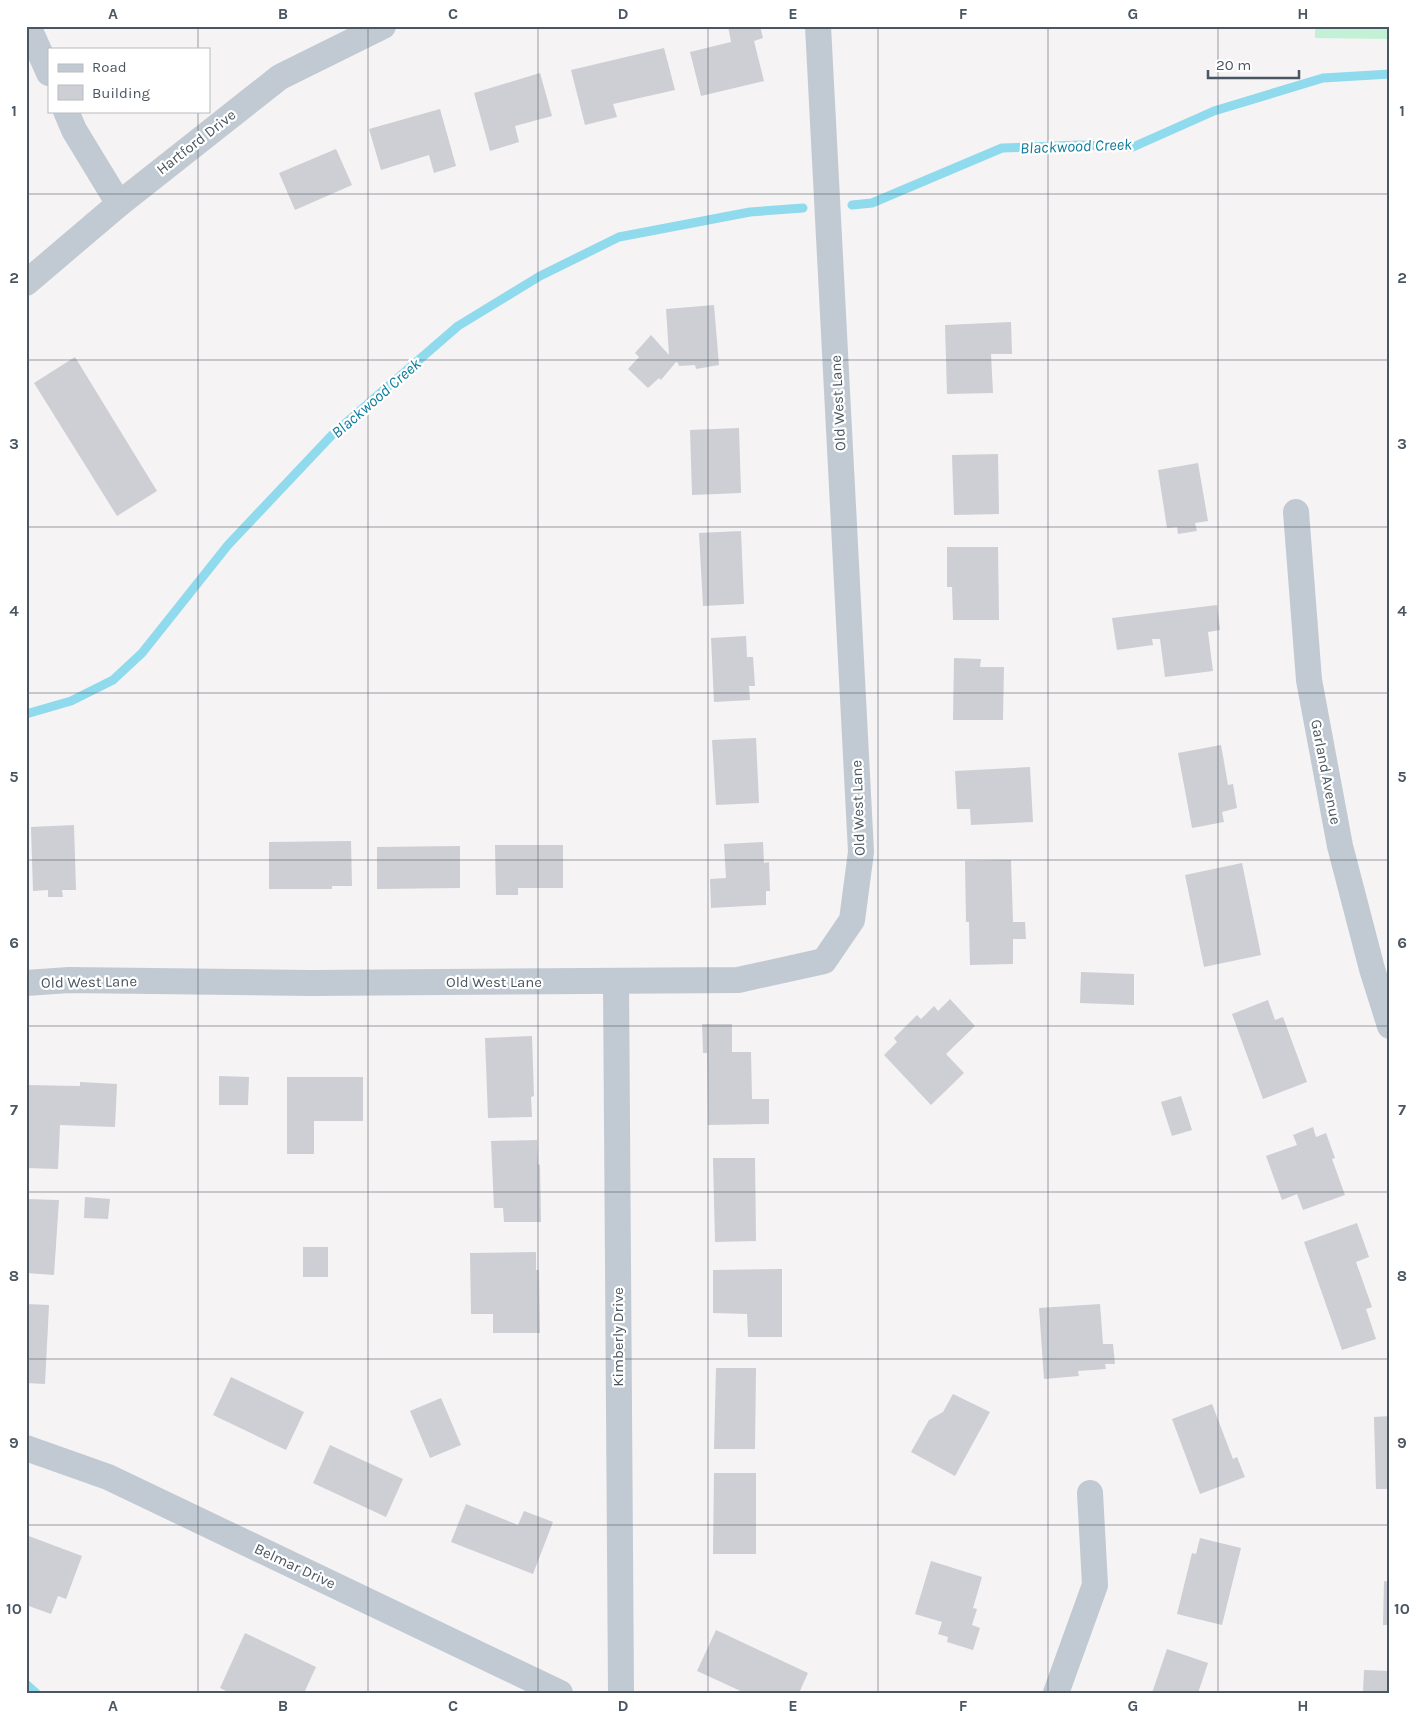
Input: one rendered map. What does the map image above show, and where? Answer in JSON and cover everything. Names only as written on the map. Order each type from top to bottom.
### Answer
[{"type":"street","points":[[28,26],[48,71]]},
{"type":"street","name":"Hartford Drive","points":[[26,283],[118,204],[280,77],[382,26]]},
{"type":"street","name":"Old West Lane","points":[[26,983],[69,980],[311,983],[738,980],[824,961],[852,920],[861,852],[818,26]]},
{"type":"street","points":[[66,112],[74,130],[118,204]]},
{"type":"street","name":"Garland Avenue","points":[[1296,512],[1309,680],[1340,846],[1381,966],[1390,1026]]},
{"type":"street","name":"Kimberly Drive","points":[[616,981],[621,1693]]},
{"type":"street","name":"Belmar Drive","points":[[26,1448],[108,1477],[560,1693]]},
{"type":"street","points":[[1056,1693],[1095,1585],[1090,1493]]},
{"type":"green space","points":[[1315,26],[1390,26],[1390,39],[1315,38]]},
{"type":"building","points":[[728,26],[760,26],[763,38],[754,41],[764,81],[701,96],[690,52],[731,42]]},
{"type":"building","points":[[664,48],[675,90],[613,104],[617,117],[585,125],[571,70]]},
{"type":"building","points":[[540,73],[552,116],[515,126],[519,142],[490,151],[474,93]]},
{"type":"building","points":[[440,109],[456,166],[434,173],[429,155],[381,170],[369,129]]},
{"type":"building","points":[[336,149],[352,185],[295,210],[279,173]]},
{"type":"building","points":[[714,305],[719,365],[696,369],[695,365],[679,366],[676,362],[661,380],[659,378],[648,388],[628,369],[639,357],[635,353],[651,335],[669,355],[666,309]]},
{"type":"building","points":[[1011,322],[1012,354],[991,354],[993,393],[947,394],[945,325]]},
{"type":"building","points":[[75,357],[157,491],[117,516],[34,383]]},
{"type":"building","points":[[739,428],[741,493],[692,495],[690,430]]},
{"type":"building","points":[[998,454],[999,514],[954,515],[952,455]]},
{"type":"building","points":[[1198,463],[1208,521],[1195,523],[1197,531],[1178,534],[1177,527],[1167,528],[1158,470]]},
{"type":"building","points":[[741,531],[744,604],[703,606],[699,533]]},
{"type":"building","points":[[947,547],[998,547],[999,620],[953,620],[952,587],[947,587]]},
{"type":"building","points":[[1217,605],[1220,630],[1208,632],[1213,671],[1165,677],[1160,639],[1152,639],[1153,645],[1117,650],[1112,618]]},
{"type":"building","points":[[746,636],[747,657],[753,657],[755,686],[749,686],[750,700],[714,702],[711,638]]},
{"type":"building","points":[[954,658],[981,659],[980,667],[1004,667],[1003,720],[953,720]]},
{"type":"building","points":[[756,738],[759,803],[716,805],[712,740]]},
{"type":"building","points":[[1221,745],[1228,785],[1233,784],[1237,808],[1222,812],[1224,822],[1192,828],[1178,753]]},
{"type":"building","points":[[1030,767],[1033,822],[971,825],[970,809],[957,809],[955,771]]},
{"type":"building","points":[[74,825],[76,890],[62,890],[63,897],[48,897],[48,890],[33,891],[31,827]]},
{"type":"building","points":[[351,841],[352,886],[332,886],[332,889],[269,889],[269,842]]},
{"type":"building","points":[[763,842],[764,863],[769,862],[770,891],[766,891],[766,905],[711,908],[710,879],[726,878],[724,844]]},
{"type":"building","points":[[495,845],[563,845],[563,888],[518,888],[518,895],[496,895]]},
{"type":"building","points":[[460,846],[460,888],[377,889],[377,847]]},
{"type":"building","points":[[1011,860],[1013,922],[1025,922],[1026,939],[1013,939],[1013,964],[970,965],[969,922],[966,922],[965,861]]},
{"type":"building","points":[[1242,863],[1261,955],[1204,967],[1185,875]]},
{"type":"building","points":[[1081,972],[1134,974],[1134,1005],[1080,1003]]},
{"type":"building","points":[[950,999],[975,1026],[946,1054],[964,1073],[931,1105],[884,1055],[897,1042],[894,1038],[917,1015],[921,1019],[934,1006],[938,1011]]},
{"type":"building","points":[[1268,1000],[1275,1020],[1283,1017],[1307,1082],[1263,1099],[1232,1014]]},
{"type":"building","points":[[702,1024],[732,1024],[732,1052],[751,1052],[752,1099],[769,1099],[769,1124],[708,1125],[707,1053],[703,1053]]},
{"type":"building","points":[[532,1036],[534,1096],[531,1097],[532,1117],[488,1118],[485,1038]]},
{"type":"building","points":[[219,1076],[249,1077],[248,1105],[219,1105]]},
{"type":"building","points":[[287,1077],[363,1077],[363,1121],[314,1121],[314,1154],[287,1154]]},
{"type":"building","points":[[80,1082],[117,1084],[115,1127],[60,1125],[58,1169],[26,1168],[26,1085],[80,1086]]},
{"type":"building","points":[[1181,1096],[1192,1130],[1172,1136],[1161,1102]]},
{"type":"building","points":[[1313,1127],[1316,1137],[1326,1133],[1335,1158],[1332,1159],[1345,1195],[1303,1210],[1297,1194],[1282,1200],[1266,1156],[1297,1145],[1293,1135]]},
{"type":"building","points":[[537,1140],[538,1164],[540,1165],[541,1222],[504,1222],[503,1208],[494,1208],[491,1141]]},
{"type":"building","points":[[713,1158],[755,1158],[756,1241],[715,1242]]},
{"type":"building","points":[[85,1197],[110,1199],[108,1219],[84,1218]]},
{"type":"building","points":[[26,1199],[59,1200],[54,1275],[26,1273]]},
{"type":"building","points":[[1357,1223],[1369,1257],[1356,1262],[1372,1307],[1366,1309],[1376,1339],[1342,1350],[1304,1242]]},
{"type":"building","points":[[303,1247],[328,1247],[328,1277],[303,1277]]},
{"type":"building","points":[[536,1252],[536,1270],[539,1270],[540,1333],[493,1333],[493,1314],[471,1314],[470,1253]]},
{"type":"building","points":[[782,1269],[782,1337],[748,1337],[747,1314],[713,1313],[713,1270]]},
{"type":"building","points":[[26,1304],[49,1305],[45,1384],[26,1383]]},
{"type":"building","points":[[1100,1304],[1103,1344],[1113,1344],[1115,1364],[1105,1364],[1106,1369],[1078,1371],[1079,1376],[1044,1379],[1039,1308]]},
{"type":"building","points":[[716,1368],[756,1368],[755,1449],[714,1449]]},
{"type":"building","points":[[231,1377],[304,1412],[286,1450],[213,1415]]},
{"type":"building","points":[[953,1394],[990,1412],[955,1476],[911,1452],[929,1420],[943,1412]]},
{"type":"building","points":[[441,1398],[461,1445],[430,1458],[410,1411]]},
{"type":"building","points":[[1212,1404],[1233,1459],[1237,1457],[1245,1477],[1200,1494],[1172,1419]]},
{"type":"building","points":[[1390,1416],[1390,1489],[1376,1489],[1374,1417]]},
{"type":"building","points":[[330,1445],[403,1479],[386,1517],[313,1483]]},
{"type":"building","points":[[714,1473],[756,1473],[756,1554],[713,1554]]},
{"type":"building","points":[[466,1504],[518,1525],[524,1511],[553,1522],[533,1574],[451,1542]]},
{"type":"building","points":[[26,1535],[82,1556],[66,1599],[58,1596],[51,1614],[26,1605]]},
{"type":"building","points":[[1200,1538],[1241,1548],[1222,1625],[1177,1614],[1192,1553],[1196,1554]]},
{"type":"building","points":[[931,1561],[982,1577],[973,1608],[977,1609],[972,1625],[980,1628],[973,1650],[947,1642],[948,1637],[938,1634],[942,1622],[915,1614]]},
{"type":"building","points":[[1384,1581],[1390,1582],[1390,1625],[1383,1625]]},
{"type":"building","points":[[716,1630],[808,1673],[799,1693],[745,1693],[697,1671]]},
{"type":"building","points":[[245,1633],[316,1667],[304,1693],[230,1693],[220,1688]]},
{"type":"building","points":[[1167,1649],[1208,1663],[1198,1693],[1152,1693]]},
{"type":"building","points":[[1364,1670],[1390,1671],[1390,1693],[1363,1693]]},
{"type":"waterway","name":"Blackwood Creek","points":[[852,205],[872,203],[1002,148],[1080,145],[1133,147],[1214,111],[1323,78],[1390,74]]},
{"type":"waterway","name":"Blackwood Creek","points":[[26,714],[71,701],[113,680],[142,653],[228,545],[332,435],[458,326],[540,276],[619,237],[750,212],[803,208]]},
{"type":"waterway","points":[[26,1684],[36,1693]]}]
